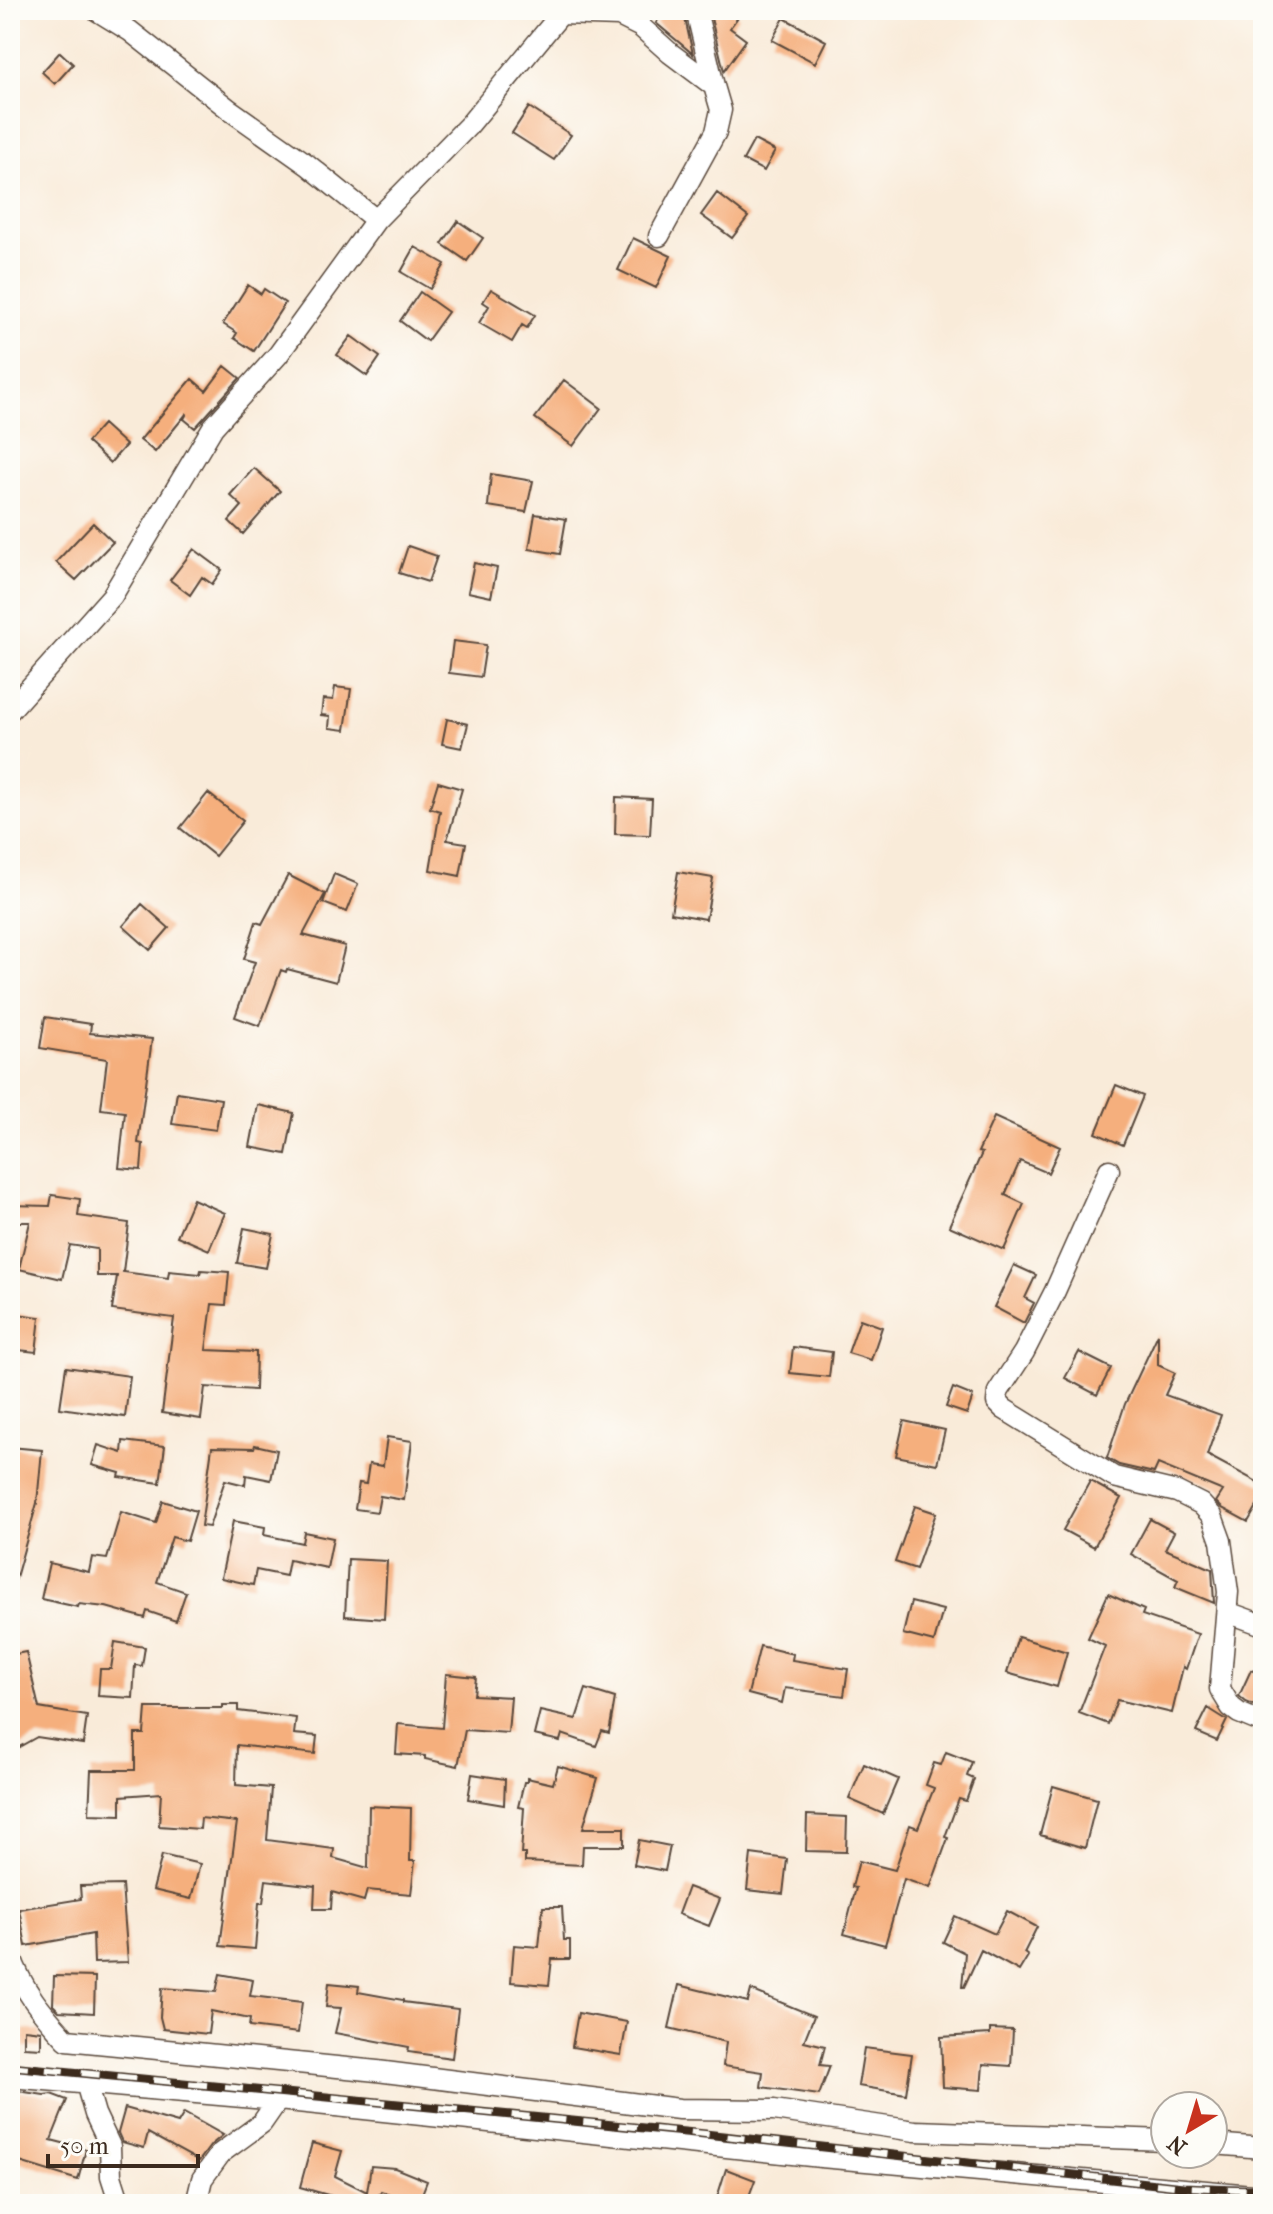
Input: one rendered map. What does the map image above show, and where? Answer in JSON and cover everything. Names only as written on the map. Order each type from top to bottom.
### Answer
[{"type":"street","points":[[96,10],[130,31],[376,220]]},
{"type":"street","points":[[659,236],[716,132],[721,110],[696,10]]},
{"type":"street","points":[[10,710],[112,596],[213,427],[278,355],[376,220],[470,124],[563,12],[617,13],[641,27],[714,86]]},
{"type":"street","points":[[1109,1170],[1055,1291],[1024,1352],[998,1392],[997,1402],[1114,1477],[1177,1492],[1201,1504],[1212,1516],[1221,1541],[1226,1570],[1227,1612],[1220,1689],[1231,1707],[1263,1723]]},
{"type":"street","points":[[1227,1612],[1263,1625]]},
{"type":"street","points":[[10,1954],[14,1983],[67,2040],[377,2071],[679,2109],[774,2110],[915,2131],[1149,2139]]},
{"type":"street","points":[[10,2077],[278,2100],[821,2157],[1263,2196]]},
{"type":"street","points":[[86,2083],[95,2114],[110,2146],[111,2176],[120,2204]]},
{"type":"street","points":[[196,2204],[202,2179],[221,2153],[262,2123],[278,2100]]},
{"type":"street","points":[[1229,2145],[1263,2148]]},
{"type":"building","points":[[665,10],[683,10],[693,54],[656,23]]},
{"type":"building","points":[[709,10],[728,10],[738,17],[730,28],[746,40],[724,71]]},
{"type":"building","points":[[784,18],[826,41],[815,63],[772,40]]},
{"type":"building","points":[[60,52],[73,64],[55,84],[42,72]]},
{"type":"building","points":[[529,107],[571,135],[554,160],[512,133]]},
{"type":"building","points":[[754,140],[775,151],[764,171],[743,160]]},
{"type":"building","points":[[717,193],[748,217],[732,238],[701,215]]},
{"type":"building","points":[[458,221],[483,238],[467,261],[442,244]]},
{"type":"building","points":[[633,238],[671,256],[656,288],[618,270]]},
{"type":"building","points":[[415,247],[445,264],[430,289],[401,272]]},
{"type":"building","points":[[248,285],[261,294],[264,289],[285,303],[254,351],[234,338],[237,333],[223,324]]},
{"type":"building","points":[[491,289],[535,315],[527,328],[522,325],[512,342],[479,323],[489,306],[483,302]]},
{"type":"building","points":[[420,292],[448,312],[427,341],[400,321]]},
{"type":"building","points":[[351,336],[380,357],[367,376],[337,355]]},
{"type":"building","points":[[225,366],[240,378],[195,428],[184,419],[187,413],[155,452],[140,440],[192,379],[206,391]]},
{"type":"building","points":[[564,380],[601,408],[573,446],[535,418]]},
{"type":"building","points":[[103,424],[126,445],[110,463],[87,442]]},
{"type":"building","points":[[254,468],[280,491],[243,534],[229,521],[242,506],[230,495]]},
{"type":"building","points":[[491,474],[533,481],[526,512],[488,506]]},
{"type":"building","points":[[535,514],[566,519],[560,554],[529,549]]},
{"type":"building","points":[[93,523],[113,542],[76,580],[56,562]]},
{"type":"building","points":[[408,546],[437,556],[428,582],[399,573]]},
{"type":"building","points":[[194,549],[222,570],[212,584],[202,577],[190,595],[170,580]]},
{"type":"building","points":[[474,563],[497,568],[491,597],[468,592]]},
{"type":"building","points":[[453,641],[486,645],[481,677],[449,673]]},
{"type":"building","points":[[335,687],[351,689],[345,730],[329,728],[330,716],[321,715],[323,699],[333,700]]},
{"type":"building","points":[[447,719],[468,724],[462,748],[442,744]]},
{"type":"building","points":[[438,782],[462,789],[447,840],[466,843],[460,876],[430,870],[440,811],[430,808]]},
{"type":"building","points":[[208,793],[243,821],[215,856],[180,828]]},
{"type":"building","points":[[616,797],[652,799],[650,835],[615,834]]},
{"type":"building","points":[[678,872],[713,878],[706,919],[671,913]]},
{"type":"building","points":[[334,874],[358,884],[347,912],[323,903]]},
{"type":"building","points":[[288,875],[325,894],[303,935],[345,946],[336,982],[281,970],[260,1026],[235,1017],[255,962],[244,959],[256,922],[262,924]]},
{"type":"building","points":[[142,904],[169,928],[150,950],[123,926]]},
{"type":"building","points":[[45,1017],[91,1024],[90,1033],[152,1039],[138,1143],[143,1144],[141,1170],[119,1168],[125,1112],[101,1109],[107,1059],[40,1048]]},
{"type":"building","points":[[1116,1085],[1143,1096],[1123,1145],[1096,1133]]},
{"type":"building","points":[[177,1092],[221,1099],[216,1130],[172,1124]]},
{"type":"building","points":[[258,1105],[294,1113],[286,1154],[250,1147]]},
{"type":"building","points":[[994,1117],[1060,1147],[1048,1173],[1020,1161],[1005,1195],[1024,1204],[1004,1250],[949,1226],[982,1153],[978,1152]]},
{"type":"building","points":[[52,1195],[80,1199],[78,1216],[129,1223],[123,1272],[168,1278],[169,1271],[200,1274],[201,1270],[229,1272],[226,1305],[212,1304],[206,1350],[256,1352],[255,1390],[205,1387],[201,1419],[162,1413],[174,1318],[112,1310],[117,1276],[97,1276],[97,1249],[70,1245],[62,1279],[19,1269],[30,1222],[10,1222],[10,1205],[50,1206]]},
{"type":"building","points":[[193,1199],[225,1213],[209,1250],[177,1236]]},
{"type":"building","points":[[244,1228],[273,1234],[266,1268],[237,1263]]},
{"type":"building","points":[[1014,1265],[1036,1275],[1025,1298],[1034,1303],[1024,1323],[994,1307]]},
{"type":"building","points":[[10,1313],[40,1317],[36,1352],[10,1349]]},
{"type":"building","points":[[860,1319],[882,1327],[871,1360],[848,1353]]},
{"type":"building","points":[[1158,1334],[1158,1365],[1175,1373],[1165,1395],[1221,1415],[1207,1455],[1263,1485],[1263,1496],[1248,1522],[1216,1502],[1223,1491],[1158,1464],[1154,1473],[1119,1465],[1107,1458],[1125,1404]]},
{"type":"building","points":[[793,1347],[832,1352],[829,1377],[790,1373]]},
{"type":"building","points":[[1079,1352],[1111,1368],[1097,1395],[1065,1378]]},
{"type":"building","points":[[66,1367],[130,1376],[125,1417],[60,1408]]},
{"type":"building","points":[[953,1388],[973,1396],[967,1414],[946,1407]]},
{"type":"building","points":[[904,1421],[945,1430],[937,1464],[896,1456]]},
{"type":"building","points":[[387,1437],[412,1441],[404,1500],[380,1496],[377,1512],[355,1509],[359,1483],[366,1484],[369,1464],[383,1466]]},
{"type":"building","points":[[123,1441],[165,1446],[160,1483],[119,1477],[120,1473],[92,1465],[98,1445],[122,1453]]},
{"type":"building","points":[[255,1445],[277,1450],[271,1480],[246,1475],[245,1485],[225,1480],[209,1527],[201,1526],[212,1447],[254,1448]]},
{"type":"building","points":[[10,1447],[42,1450],[37,1503],[15,1581],[10,1580]]},
{"type":"building","points":[[1090,1481],[1121,1498],[1094,1547],[1063,1530]]},
{"type":"building","points":[[163,1501],[196,1511],[187,1541],[172,1537],[157,1582],[186,1592],[176,1621],[147,1611],[145,1618],[106,1607],[79,1604],[78,1607],[41,1599],[49,1563],[89,1572],[92,1557],[107,1559],[121,1512],[156,1523]]},
{"type":"building","points":[[915,1506],[936,1513],[916,1569],[895,1562]]},
{"type":"building","points":[[1150,1519],[1174,1532],[1165,1549],[1212,1569],[1214,1603],[1175,1587],[1178,1580],[1131,1554]]},
{"type":"building","points":[[233,1521],[265,1527],[264,1535],[302,1543],[304,1532],[333,1538],[327,1568],[289,1560],[286,1576],[256,1570],[253,1585],[221,1578]]},
{"type":"building","points":[[348,1559],[387,1561],[384,1619],[345,1616]]},
{"type":"building","points":[[1108,1594],[1144,1610],[1142,1615],[1198,1634],[1186,1669],[1183,1667],[1172,1713],[1117,1700],[1108,1724],[1079,1713],[1105,1646],[1088,1638]]},
{"type":"building","points":[[911,1602],[943,1610],[934,1642],[903,1634]]},
{"type":"building","points":[[1018,1637],[1067,1652],[1057,1687],[1007,1673]]},
{"type":"building","points":[[115,1642],[145,1647],[142,1666],[135,1665],[133,1698],[98,1696],[100,1669],[111,1669]]},
{"type":"building","points":[[760,1646],[793,1654],[792,1660],[848,1669],[844,1696],[785,1688],[782,1703],[748,1694]]},
{"type":"building","points":[[26,1652],[39,1708],[87,1716],[83,1744],[37,1737],[10,1752],[10,1655]]},
{"type":"building","points":[[1251,1670],[1263,1675],[1263,1709],[1239,1696]]},
{"type":"building","points":[[446,1674],[476,1677],[474,1695],[511,1697],[508,1733],[465,1730],[458,1766],[425,1759],[425,1756],[396,1754],[398,1724],[442,1728]]},
{"type":"building","points":[[586,1689],[615,1698],[609,1733],[602,1731],[596,1746],[562,1734],[560,1741],[534,1735],[540,1711],[576,1719]]},
{"type":"building","points":[[223,1705],[238,1705],[238,1711],[296,1718],[294,1734],[317,1736],[315,1754],[237,1745],[236,1785],[271,1788],[267,1840],[334,1849],[333,1858],[368,1868],[369,1806],[411,1808],[410,1861],[415,1861],[411,1894],[367,1890],[364,1901],[332,1892],[331,1909],[314,1909],[315,1886],[266,1880],[263,1903],[259,1903],[255,1949],[220,1946],[237,1822],[201,1818],[200,1829],[159,1826],[161,1793],[121,1796],[121,1815],[89,1814],[91,1770],[135,1770],[135,1734],[144,1734],[146,1708],[223,1708]]},
{"type":"building","points":[[1208,1708],[1227,1720],[1217,1741],[1196,1732]]},
{"type":"building","points":[[946,1752],[972,1762],[967,1776],[974,1779],[966,1801],[959,1799],[930,1888],[904,1879],[885,1945],[844,1934],[856,1888],[852,1887],[859,1861],[895,1870],[910,1825],[918,1828],[934,1788],[926,1785],[934,1763],[941,1765]]},
{"type":"building","points":[[864,1764],[898,1779],[883,1814],[849,1799]]},
{"type":"building","points":[[558,1766],[598,1778],[583,1828],[624,1828],[624,1846],[583,1846],[582,1865],[525,1862],[525,1854],[521,1854],[524,1808],[518,1807],[524,1782],[527,1778],[553,1784]]},
{"type":"building","points":[[472,1774],[505,1779],[504,1805],[468,1799]]},
{"type":"building","points":[[1053,1786],[1097,1799],[1085,1848],[1040,1835]]},
{"type":"building","points":[[807,1815],[847,1817],[846,1852],[806,1851]]},
{"type":"building","points":[[639,1840],[670,1846],[665,1871],[634,1865]]},
{"type":"building","points":[[751,1854],[787,1859],[783,1894],[747,1890]]},
{"type":"building","points":[[162,1855],[200,1864],[191,1899],[153,1890]]},
{"type":"building","points":[[122,1885],[128,1962],[94,1963],[93,1934],[26,1946],[19,1909],[81,1899],[80,1886]]},
{"type":"building","points":[[688,1887],[720,1899],[709,1926],[678,1914]]},
{"type":"building","points":[[543,1907],[562,1907],[564,1940],[570,1940],[570,1959],[552,1959],[549,1985],[511,1982],[514,1945],[539,1947]]},
{"type":"building","points":[[1007,1911],[1037,1927],[1024,1953],[1028,1956],[1019,1971],[981,1950],[962,1987],[965,1953],[943,1942],[955,1916],[995,1934]]},
{"type":"building","points":[[220,1974],[253,1980],[250,1996],[302,2002],[298,2033],[249,2027],[250,2019],[211,2011],[208,2034],[163,2029],[160,2017],[162,1988],[216,1992]]},
{"type":"building","points":[[54,1976],[95,1977],[94,2013],[59,2011],[53,2005]]},
{"type":"building","points":[[329,1983],[359,1986],[358,1992],[403,2002],[458,2009],[452,2058],[408,2052],[409,2047],[335,2033],[341,2008],[326,2007]]},
{"type":"building","points":[[679,1985],[748,2002],[751,1990],[814,2016],[804,2041],[825,2046],[820,2065],[830,2066],[819,2095],[761,2087],[763,2072],[723,2066],[726,2042],[669,2028]]},
{"type":"building","points":[[578,2013],[627,2022],[621,2055],[572,2047]]},
{"type":"building","points":[[24,2029],[41,2031],[41,2048],[24,2047]]},
{"type":"building","points":[[990,2029],[1013,2030],[1011,2066],[983,2064],[981,2090],[943,2087],[941,2037],[990,2034]]},
{"type":"building","points":[[864,2048],[912,2054],[906,2094],[858,2086]]},
{"type":"building","points":[[18,2091],[51,2094],[67,2100],[51,2140],[86,2149],[78,2180],[10,2159],[10,2122]]},
{"type":"building","points":[[125,2108],[178,2123],[184,2113],[223,2135],[199,2161],[148,2133],[144,2148],[122,2142],[118,2133]]},
{"type":"building","points":[[312,2143],[342,2151],[335,2176],[367,2192],[371,2166],[395,2168],[427,2181],[418,2204],[381,2191],[378,2197],[393,2204],[332,2204],[335,2197],[300,2187]]},
{"type":"building","points":[[726,2169],[755,2180],[746,2204],[715,2204]]},
{"type":"railway","points":[[10,2066],[705,2134],[1183,2187],[1263,2190]]}]
